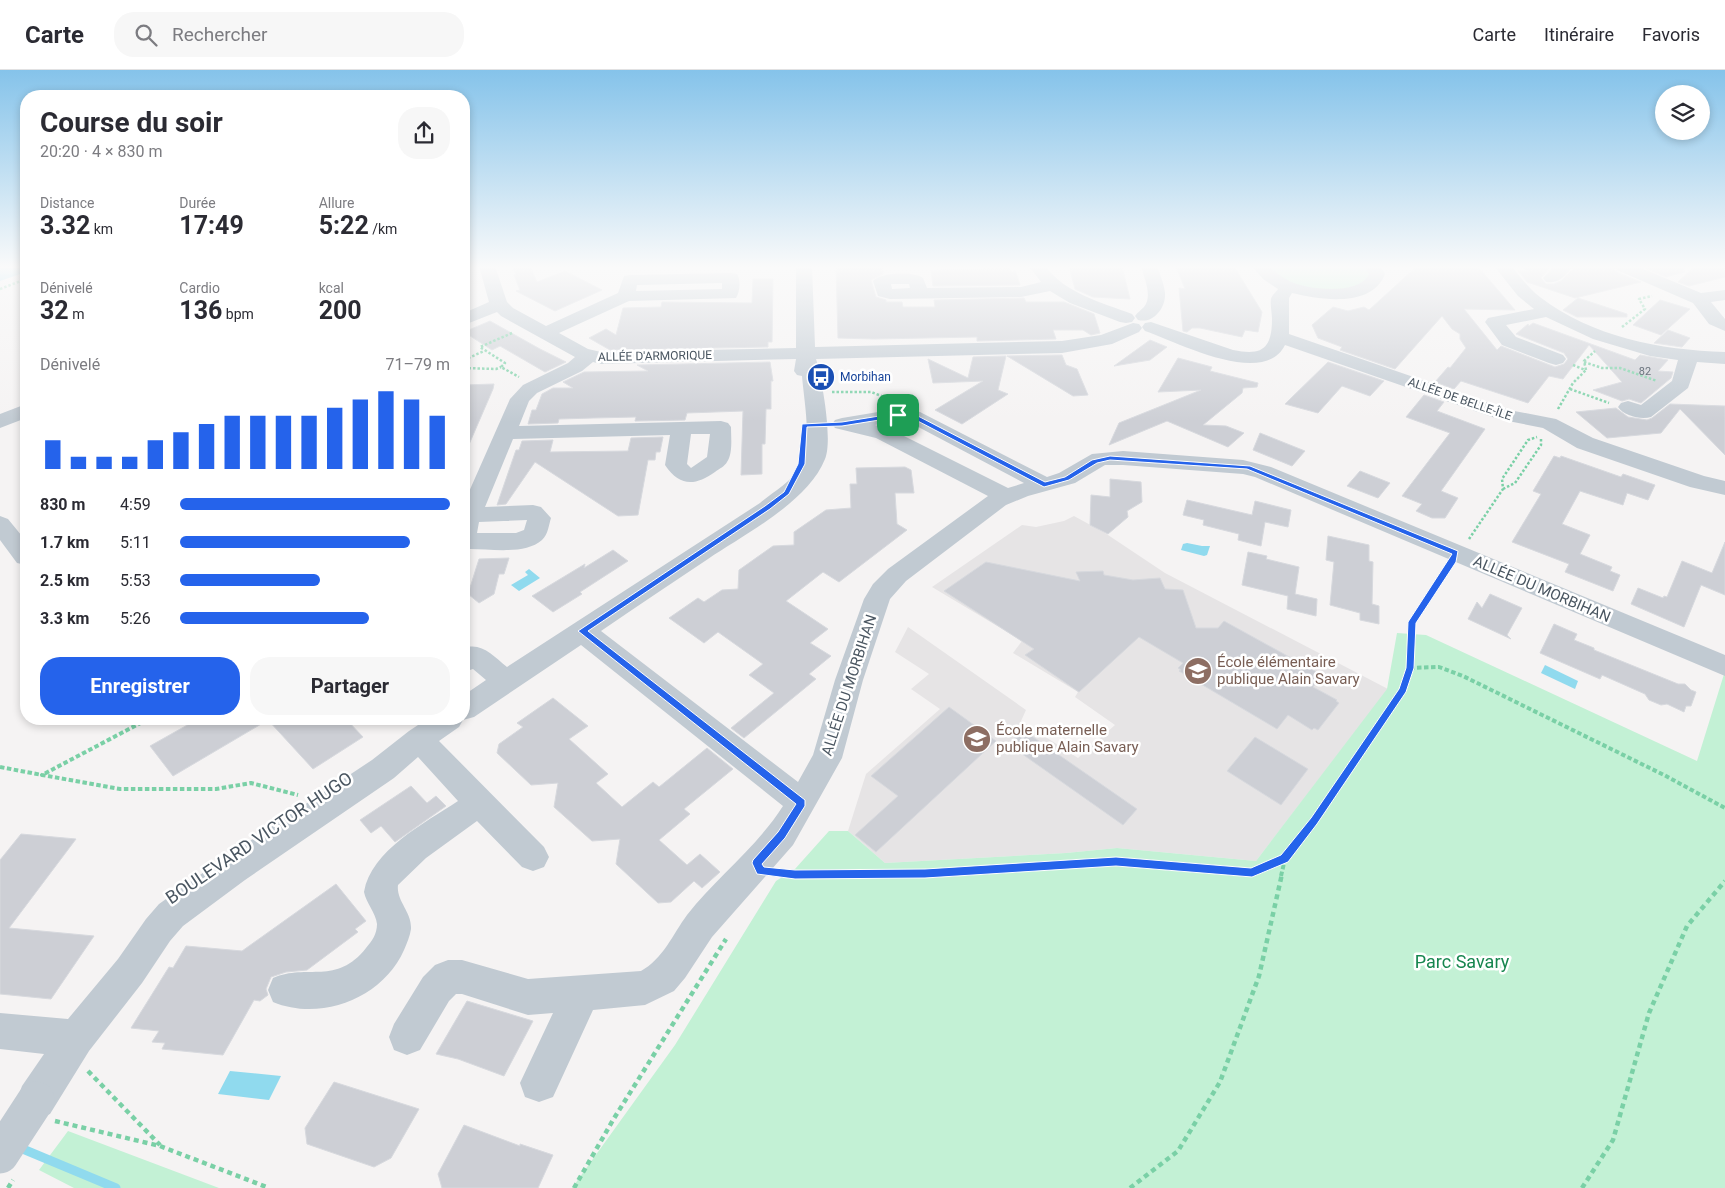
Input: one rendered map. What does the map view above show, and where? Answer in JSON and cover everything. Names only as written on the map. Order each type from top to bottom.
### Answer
[{"type":"street","name":"ALLÉE D'ARMORIQUE","points":[[521,318],[588,356],[607,358],[806,356],[1062,347],[1104,340],[1138,322]]},
{"type":"street","points":[[538,329],[567,318]]},
{"type":"street","points":[[470,705],[768,508],[800,484],[815,459],[818,448],[810,425],[812,373],[806,356],[805,318]]},
{"type":"street","points":[[1128,318],[1226,355],[1247,359],[1259,359],[1273,352],[1280,337],[1283,318]]},
{"type":"street","points":[[1138,322],[1142,318]]},
{"type":"street","points":[[1513,318],[1494,322],[1510,340],[1556,359]]},
{"type":"street","points":[[1563,318],[1608,338],[1656,351],[1689,356],[1725,358]]},
{"type":"street","points":[[1711,318],[1725,326]]},
{"type":"street","name":"ALLÉE DE BELLE-ÎLE","points":[[1280,337],[1506,415],[1549,423],[1590,445],[1698,482],[1725,488]]},
{"type":"street","points":[[470,515],[518,404],[524,395],[535,386],[575,367],[588,356]]},
{"type":"street","points":[[1628,407],[1644,413],[1682,384],[1689,356]]},
{"type":"street","points":[[0,422],[20,413]]},
{"type":"street","points":[[810,425],[842,424],[862,427],[897,422],[1017,470],[1044,484]]},
{"type":"street","points":[[897,422],[997,491]]},
{"type":"street","points":[[505,433],[681,428]]},
{"type":"street","name":"ALLÉE DU MORBIHAN","points":[[997,491],[1044,484],[1067,478],[1095,462],[1110,458],[1248,467],[1725,666]]},
{"type":"street","name":"ALLÉE DU MORBIHAN","points":[[407,1038],[436,989],[448,977],[462,977],[528,997],[645,988],[661,979],[673,966],[700,926],[782,835],[802,803],[827,758],[849,680],[877,599],[882,590],[1000,487],[1008,485],[1016,478],[1017,470]]},
{"type":"street","points":[[0,524],[20,549]]},
{"type":"street","points":[[582,631],[802,803]]},
{"type":"street","points":[[470,658],[474,655],[505,681]]},
{"type":"street","name":"BOULEVARD VICTOR HUGO","points":[[0,1155],[42,1110],[80,1053],[130,971],[158,930],[171,916],[199,894],[383,769],[419,739],[440,725]]},
{"type":"street","points":[[419,739],[533,857]]},
{"type":"street","points":[[286,990],[312,992],[334,989],[348,984],[372,969],[388,947],[394,931],[393,918],[381,897],[381,890],[386,876],[397,863],[479,803]]},
{"type":"street","points":[[539,1083],[582,993]]},
{"type":"street","points":[[0,1031],[80,1053]]},
{"type":"path","points":[[1623,327],[1634,318]]},
{"type":"path","points":[[470,368],[496,369],[505,364],[480,347],[538,329]]},
{"type":"path","points":[[1584,361],[1601,345]]},
{"type":"path","points":[[470,357],[484,351]]},
{"type":"path","points":[[1584,361],[1586,370]]},
{"type":"path","points":[[1584,361],[1602,368],[1620,368],[1676,388]]},
{"type":"path","points":[[501,366],[535,386]]},
{"type":"path","points":[[1570,389],[1619,407],[1628,407]]},
{"type":"path","points":[[830,392],[871,392],[882,394],[911,410],[897,422]]},
{"type":"path","points":[[1130,1188],[1178,1151],[1220,1082],[1259,976],[1285,859],[1314,821],[1403,690],[1410,668],[1412,622],[1456,553],[1468,541],[1503,489],[1515,484],[1541,445],[1541,436]]},
{"type":"path","points":[[1502,479],[1503,489]]},
{"type":"path","points":[[1410,668],[1439,667],[1463,676],[1655,770],[1725,808]]},
{"type":"path","points":[[42,775],[137,725]]},
{"type":"path","points":[[0,767],[120,789],[216,789],[251,783],[298,795]]},
{"type":"path","points":[[757,863],[761,871],[795,875],[925,873],[1116,861],[1252,873],[1285,859]]},
{"type":"path","points":[[1582,1188],[1613,1140],[1649,1013],[1688,926],[1725,881]]},
{"type":"path","points":[[574,1188],[613,1120],[729,934]]},
{"type":"path","points":[[80,1053],[115,1097],[160,1146]]},
{"type":"path","points":[[42,1110],[160,1146],[269,1188]]},
{"type":"shaded area","name":"École élémentaire publique Alain Savary","points":[[1074,516],[1105,533],[1165,573],[1388,689],[1256,861],[1117,848],[1066,853],[885,863],[848,831],[866,774],[940,709],[911,689],[929,674],[895,652],[908,627],[1026,710],[1021,721],[1078,758],[1115,725],[1075,697],[1078,692],[1013,653],[1022,641],[932,587],[1022,525],[1036,527],[1064,521]]},
{"type":"green space","name":"Parc Savary","points":[[1397,633],[1426,635],[1697,761],[1725,671],[1725,1188],[572,1188],[675,1045],[776,881],[795,869],[829,831],[848,831],[885,863],[1066,853],[1117,848],[1256,861],[1387,689]]},
{"type":"green space","points":[[68,1131],[219,1188],[74,1188],[39,1170]]},
{"type":"water","points":[[1183,544],[1210,546],[1207,555],[1204,556],[1181,550]]},
{"type":"water","points":[[529,569],[540,578],[519,591],[511,585],[528,575],[525,572]]},
{"type":"water","points":[[1545,665],[1578,681],[1575,689],[1541,673]]},
{"type":"water","points":[[230,1071],[281,1076],[269,1100],[218,1094]]},
{"type":"building","points":[[620,318],[772,318],[772,342],[768,342],[768,347],[610,350],[589,338],[606,329],[616,335]]},
{"type":"building","points":[[837,318],[1095,318],[1100,333],[1091,335],[1083,330],[1053,330],[1056,339],[977,341],[977,337],[838,338]]},
{"type":"building","points":[[1182,318],[1261,318],[1258,332],[1245,330],[1242,337],[1200,328],[1192,328],[1187,332],[1183,331]]},
{"type":"building","points":[[1320,318],[1440,318],[1395,369],[1340,350],[1342,347],[1318,338],[1312,325]]},
{"type":"building","points":[[1444,318],[1471,318],[1497,350],[1501,346],[1555,367],[1564,364],[1568,359],[1564,353],[1516,334],[1528,324],[1529,326],[1533,323],[1635,360],[1640,355],[1668,360],[1658,371],[1673,372],[1671,378],[1641,403],[1629,399],[1622,401],[1593,390],[1622,382],[1589,345],[1563,379],[1549,376],[1528,403],[1461,381],[1454,389],[1435,382],[1448,367],[1450,368],[1466,348],[1460,339],[1460,334],[1452,329]]},
{"type":"building","points":[[1640,318],[1680,318],[1661,335],[1633,325]]},
{"type":"building","points":[[490,321],[566,362],[545,372],[500,346],[492,350],[470,336],[470,329]]},
{"type":"building","points":[[1668,330],[1690,338],[1682,347],[1654,343]]},
{"type":"building","points":[[1150,340],[1167,347],[1150,360],[1114,366]]},
{"type":"building","points":[[1062,355],[1066,365],[1077,369],[1088,395],[1073,396],[1007,356]]},
{"type":"building","points":[[1006,356],[998,390],[1008,394],[962,424],[935,410],[983,381],[933,383],[928,359],[968,378],[973,357]]},
{"type":"building","points":[[1178,358],[1212,367],[1210,371],[1258,383],[1257,387],[1243,388],[1242,393],[1203,425],[1226,426],[1244,433],[1228,447],[1167,421],[1109,445],[1119,423],[1201,390],[1158,392]]},
{"type":"building","points":[[770,362],[773,381],[771,381],[771,409],[766,409],[765,444],[762,444],[762,474],[741,475],[743,411],[687,413],[685,420],[635,421],[636,417],[593,418],[559,419],[558,423],[528,424],[532,410],[536,410],[542,394],[553,388],[573,388],[563,382],[584,372],[648,371],[637,365]]},
{"type":"building","points":[[1328,362],[1384,381],[1370,396],[1342,386],[1318,413],[1285,404]]},
{"type":"building","points":[[494,384],[470,442],[470,385]]},
{"type":"building","points":[[1424,395],[1444,402],[1437,411],[1485,429],[1441,491],[1458,498],[1445,518],[1432,518],[1416,511],[1422,504],[1402,496],[1450,433],[1406,417]]},
{"type":"building","points":[[1670,404],[1725,406],[1725,455],[1680,409],[1661,433],[1607,438],[1576,412],[1616,408],[1628,417],[1647,420]]},
{"type":"building","points":[[1260,433],[1305,451],[1292,466],[1253,450]]},
{"type":"building","points":[[663,437],[660,452],[656,452],[655,460],[648,460],[638,515],[618,516],[535,462],[506,504],[497,505],[516,450],[519,450],[522,441],[553,440],[550,452],[628,451],[631,438]]},
{"type":"building","points":[[1554,456],[1560,458],[1561,456],[1621,477],[1623,474],[1655,485],[1648,500],[1627,493],[1623,505],[1580,491],[1562,524],[1590,535],[1580,554],[1612,567],[1610,571],[1620,575],[1613,591],[1565,572],[1569,564],[1512,542],[1541,494],[1533,491]]},
{"type":"building","points":[[905,467],[911,470],[914,493],[895,493],[897,524],[907,530],[839,582],[823,572],[786,601],[828,629],[810,643],[831,656],[809,674],[816,679],[744,738],[731,728],[774,693],[749,675],[763,664],[718,632],[704,643],[669,618],[698,598],[704,602],[722,590],[738,589],[739,570],[773,546],[794,545],[794,532],[826,510],[851,508],[850,484],[857,484],[856,468]]},
{"type":"building","points":[[1360,471],[1390,483],[1378,498],[1347,486]]},
{"type":"building","points":[[1110,479],[1141,482],[1142,502],[1127,511],[1128,517],[1108,534],[1090,525],[1091,495],[1110,497]]},
{"type":"building","points":[[1187,500],[1252,515],[1255,501],[1291,510],[1288,527],[1265,522],[1261,546],[1238,540],[1239,534],[1203,525],[1204,520],[1183,515]]},
{"type":"building","points":[[1328,536],[1369,545],[1369,561],[1373,562],[1372,604],[1379,606],[1379,624],[1360,620],[1360,613],[1330,605],[1334,562],[1326,560]]},
{"type":"building","points":[[1725,542],[1725,595],[1701,585],[1684,627],[1631,604],[1638,588],[1663,598],[1664,596],[1667,597],[1682,561],[1712,573]]},
{"type":"building","points":[[613,550],[628,561],[553,612],[532,596],[585,564],[584,568]]},
{"type":"building","points":[[1248,552],[1267,556],[1266,559],[1299,567],[1295,594],[1317,599],[1316,616],[1287,609],[1288,596],[1242,585]]},
{"type":"building","points":[[509,558],[504,574],[499,574],[494,594],[479,603],[470,596],[470,588],[479,559]]},
{"type":"building","points":[[986,562],[1080,581],[1076,572],[1103,571],[1104,575],[1133,580],[1160,578],[1165,589],[1183,590],[1196,628],[1218,628],[1224,621],[1322,675],[1313,687],[1337,700],[1339,703],[1318,730],[1314,728],[1312,730],[1288,715],[1277,729],[1179,671],[1181,670],[1178,668],[1183,663],[1139,637],[1079,692],[1025,655],[1034,649],[944,591]]},
{"type":"building","points":[[1490,594],[1522,608],[1507,635],[1511,639],[1468,619],[1477,602],[1482,608]]},
{"type":"building","points":[[1554,624],[1577,634],[1574,640],[1594,648],[1594,650],[1678,684],[1685,684],[1696,692],[1691,706],[1686,706],[1684,712],[1667,704],[1661,705],[1649,700],[1645,694],[1602,675],[1600,679],[1540,653]]},
{"type":"building","points":[[553,698],[588,726],[569,739],[608,774],[596,783],[622,807],[653,782],[659,787],[707,748],[733,769],[684,809],[690,814],[659,840],[687,865],[700,854],[720,872],[702,888],[694,881],[671,902],[658,903],[616,864],[620,839],[592,841],[554,807],[558,783],[531,785],[497,753],[499,744],[523,727],[517,723]]},
{"type":"building","points":[[949,707],[996,741],[876,852],[855,835],[898,796],[871,776]]},
{"type":"building","points":[[187,725],[260,725],[173,776],[150,746]]},
{"type":"building","points":[[273,725],[352,725],[363,737],[313,769]]},
{"type":"building","points":[[1023,730],[1137,809],[1123,825],[1008,744]]},
{"type":"building","points":[[1255,737],[1308,769],[1281,805],[1227,771]]},
{"type":"building","points":[[411,786],[427,803],[436,796],[446,806],[395,842],[381,826],[371,833],[360,820]]},
{"type":"building","points":[[21,834],[76,839],[9,928],[94,936],[51,999],[0,994],[0,860]]},
{"type":"building","points":[[336,884],[366,921],[355,929],[358,932],[307,970],[286,972],[271,977],[266,989],[268,995],[260,1001],[254,1000],[223,1055],[162,1049],[165,1043],[152,1042],[159,1031],[131,1028],[169,967],[173,968],[186,946],[242,951]]},
{"type":"building","points":[[467,1001],[533,1021],[504,1076],[458,1059],[436,1054]]},
{"type":"building","points":[[334,1082],[419,1109],[391,1158],[374,1167],[307,1144],[305,1128]]},
{"type":"building","points":[[464,1125],[520,1146],[520,1144],[553,1155],[538,1188],[442,1188],[438,1174]]},
{"type":"waterway","points":[[18,1147],[116,1188]]},
{"type":"place","name":"Morbihan","points":[[821,377]]},
{"type":"place","name":"École élémentaire publique Alain Savary","points":[[1198,671]]},
{"type":"place","name":"École maternelle publique Alain Savary","points":[[977,739]]},
{"type":"route","points":[[898,415],[914,416],[1044,484],[1067,478],[1100,459],[1116,457],[1248,467],[1456,553],[1412,622],[1410,668],[1403,690],[1314,821],[1285,859],[1252,873],[1116,861],[925,873],[795,875],[761,871],[757,863],[782,835],[802,803],[582,631],[768,508],[787,493],[801,464],[804,425],[871,421],[898,415]]}]
